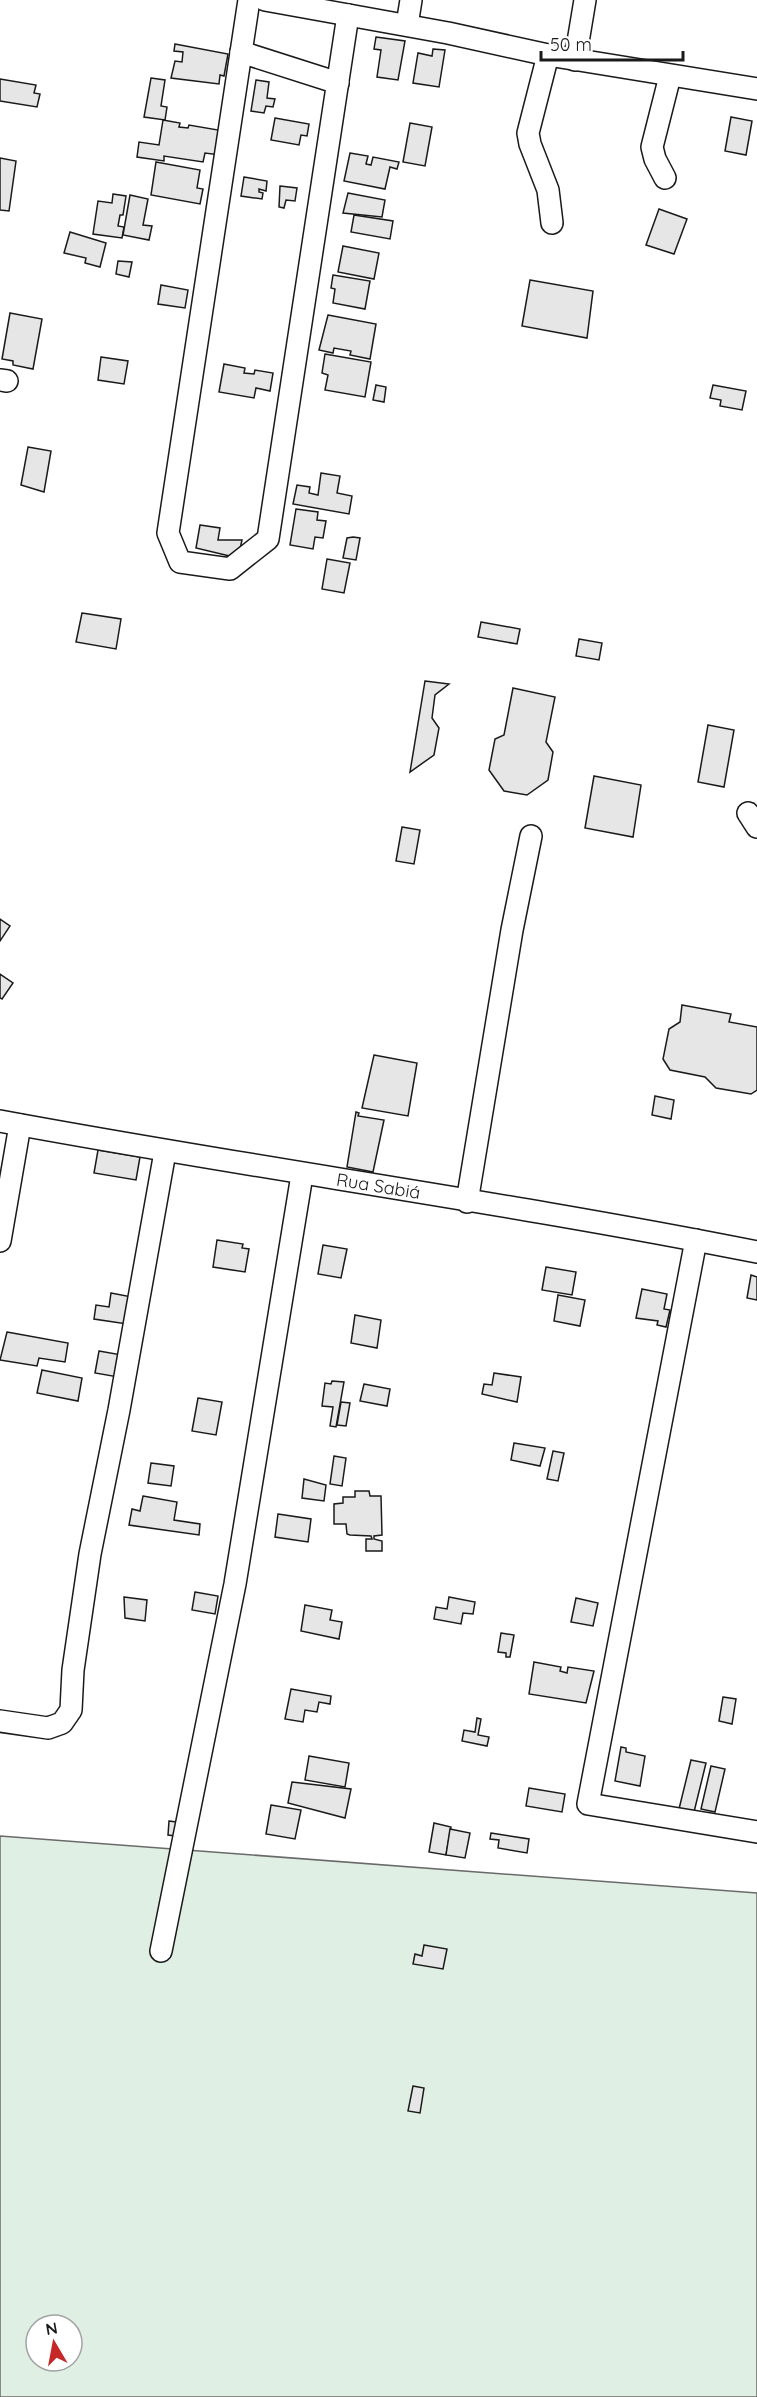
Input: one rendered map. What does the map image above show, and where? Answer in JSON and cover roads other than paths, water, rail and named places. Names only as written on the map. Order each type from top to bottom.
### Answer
[{"type":"street","points":[[249,0],[168,533],[180,562],[230,569],[268,539],[348,15]]},
{"type":"street","points":[[265,0],[575,60],[670,76],[756,86]]},
{"type":"street","points":[[407,26],[411,0]]},
{"type":"street","points":[[575,60],[585,0]]},
{"type":"street","points":[[242,52],[338,83]]},
{"type":"street","points":[[548,55],[528,133],[548,190],[552,223]]},
{"type":"street","points":[[665,178],[655,159],[652,147],[670,76]]},
{"type":"street","points":[[467,1202],[512,930],[531,836]]},
{"type":"street","points":[[0,1240],[10,1123]]},
{"type":"street","name":"Rua Sabiá","points":[[10,1123],[165,1152],[757,1252]]},
{"type":"street","points":[[0,1721],[48,1728],[62,1724],[71,1710],[73,1670],[90,1554],[119,1410],[165,1152]]},
{"type":"street","points":[[161,1951],[235,1584],[302,1175]]},
{"type":"street","points":[[696,1240],[588,1804],[757,1832]]}]
